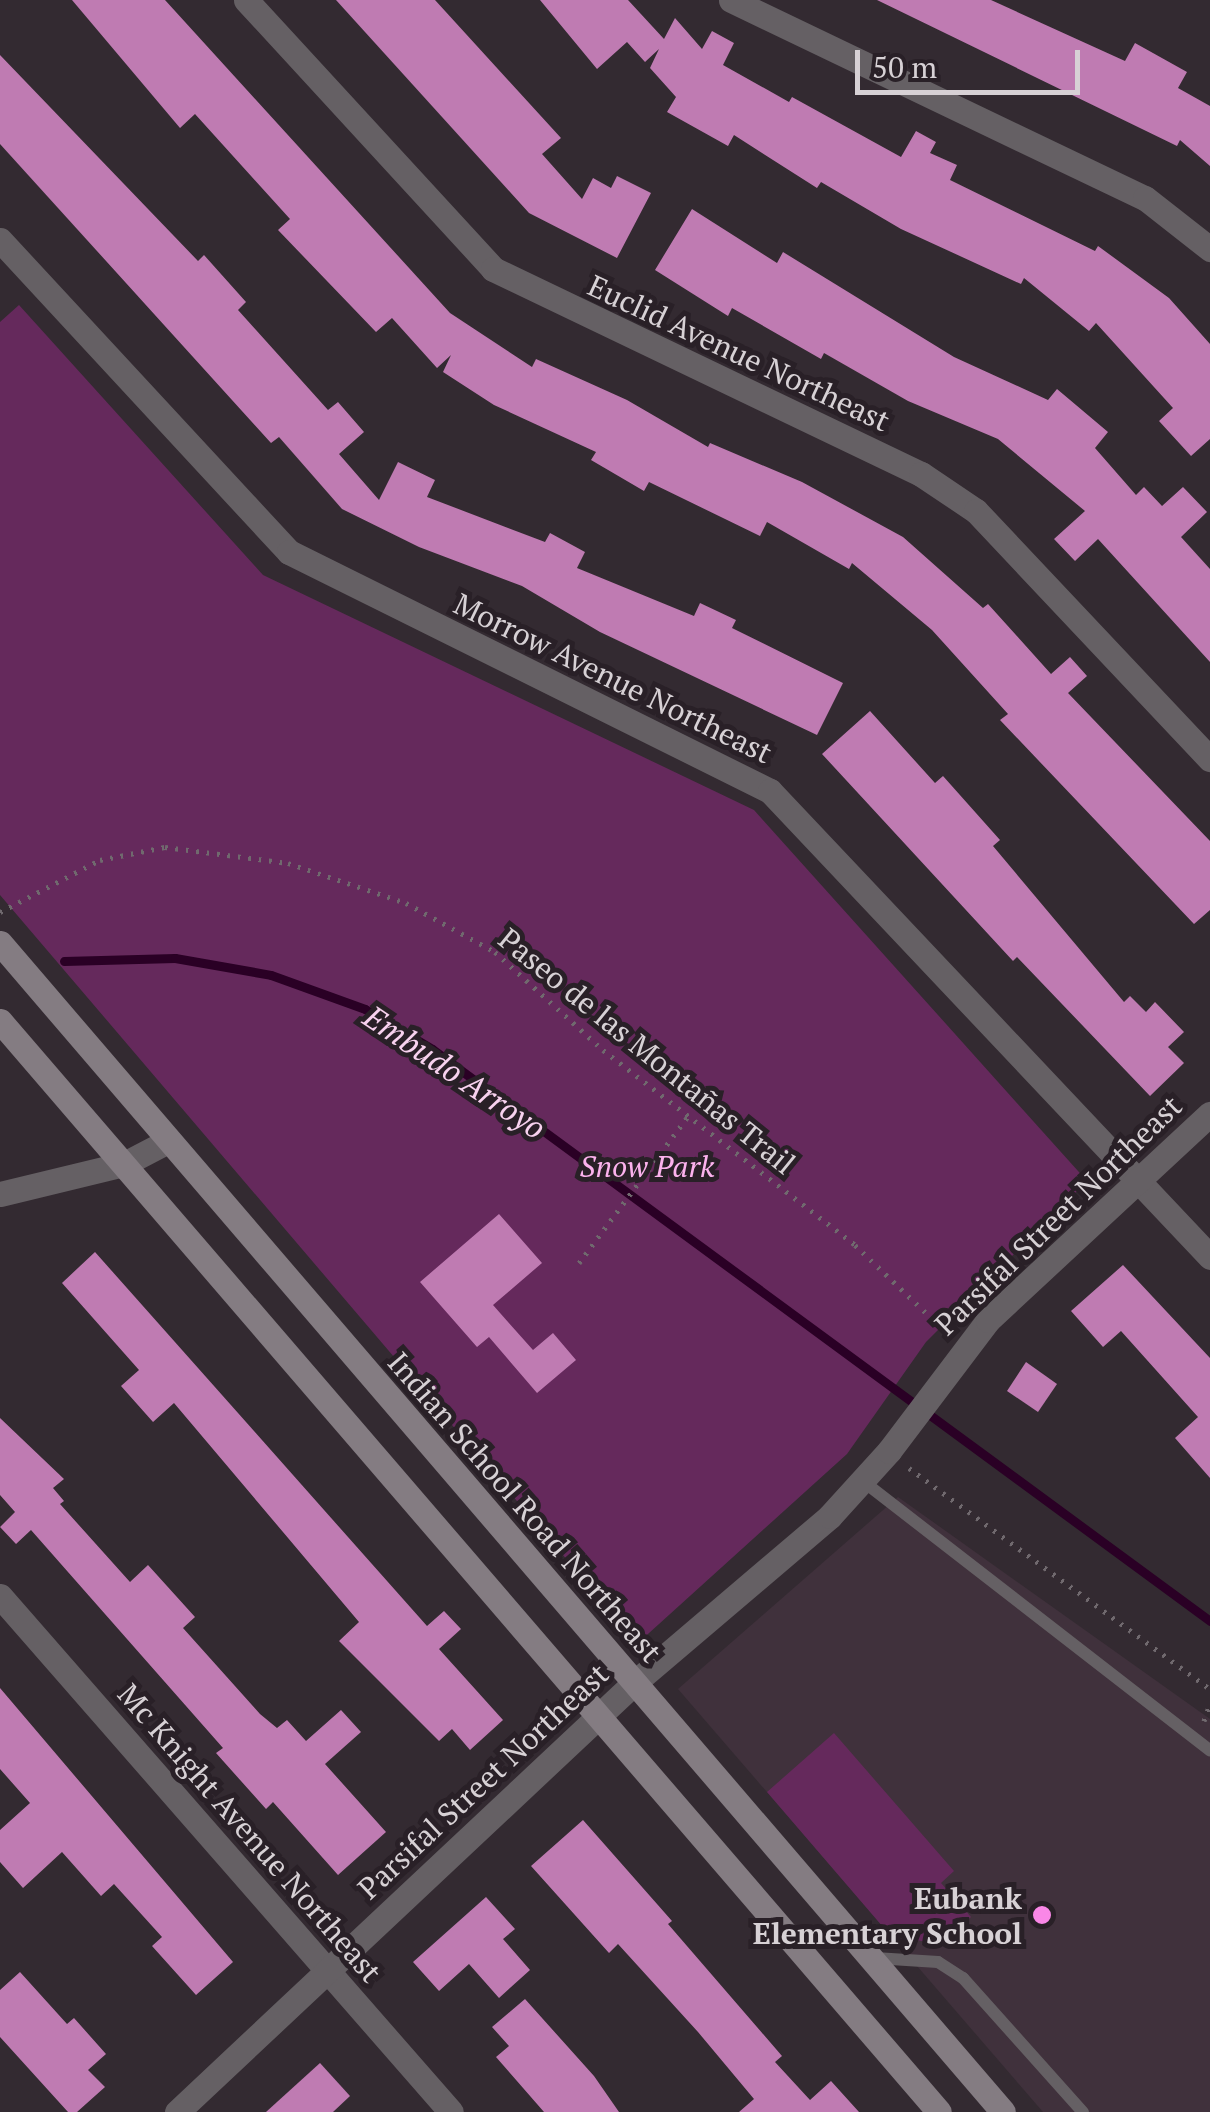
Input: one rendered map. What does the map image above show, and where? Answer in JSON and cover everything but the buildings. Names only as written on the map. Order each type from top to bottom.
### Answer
[{"type":"street","name":"Euclid Avenue Northeast","points":[[246,0],[493,269],[921,474],[976,511],[1210,759]]},
{"type":"street","points":[[731,0],[1144,198],[1210,249]]},
{"type":"street","name":"Morrow Avenue Northeast","points":[[0,240],[289,552],[770,791],[1210,1258]]},
{"type":"street","name":"Indian School Road Northeast","points":[[0,943],[166,1142],[1004,2112]]},
{"type":"street","points":[[0,1021],[939,2112]]},
{"type":"street","name":"Parsifal Street Northeast","points":[[177,2112],[634,1683],[864,1482],[988,1320],[1210,1114]]},
{"type":"street","points":[[0,1194],[124,1164],[166,1142]]},
{"type":"street","name":"Mc Knight Avenue Northeast","points":[[0,1596],[452,2112]]},
{"type":"lane","points":[[864,1482],[1210,1750]]},
{"type":"lane","points":[[871,1958],[938,1962],[963,1978],[1083,2112]]},
{"type":"path","name":"Paseo de las Montañas Trail","points":[[0,912],[128,850],[206,850],[338,878],[406,904],[495,952],[689,1116],[855,1245],[946,1332]]},
{"type":"path","points":[[579,1264],[689,1116]]},
{"type":"path","points":[[894,1444],[1210,1689]]},
{"type":"shaded area","name":"Eubank Elementary School","points":[[898,1497],[1210,1719],[1210,2112],[1043,2112],[678,1689]]},
{"type":"green space","name":"Snow Park","points":[[19,305],[263,575],[754,810],[1087,1181],[926,1342],[847,1454],[638,1643],[0,895],[0,322]]},
{"type":"green space","points":[[834,1733],[954,1871],[941,1883],[971,1917],[940,1945],[889,1934],[767,1792]]},
{"type":"waterway","name":"Embudo Arroyo","points":[[64,961],[175,958],[271,975],[365,1009],[432,1049],[1210,1621]]},
{"type":"place","name":"Eubank Elementary School","points":[[1042,1915]]}]
